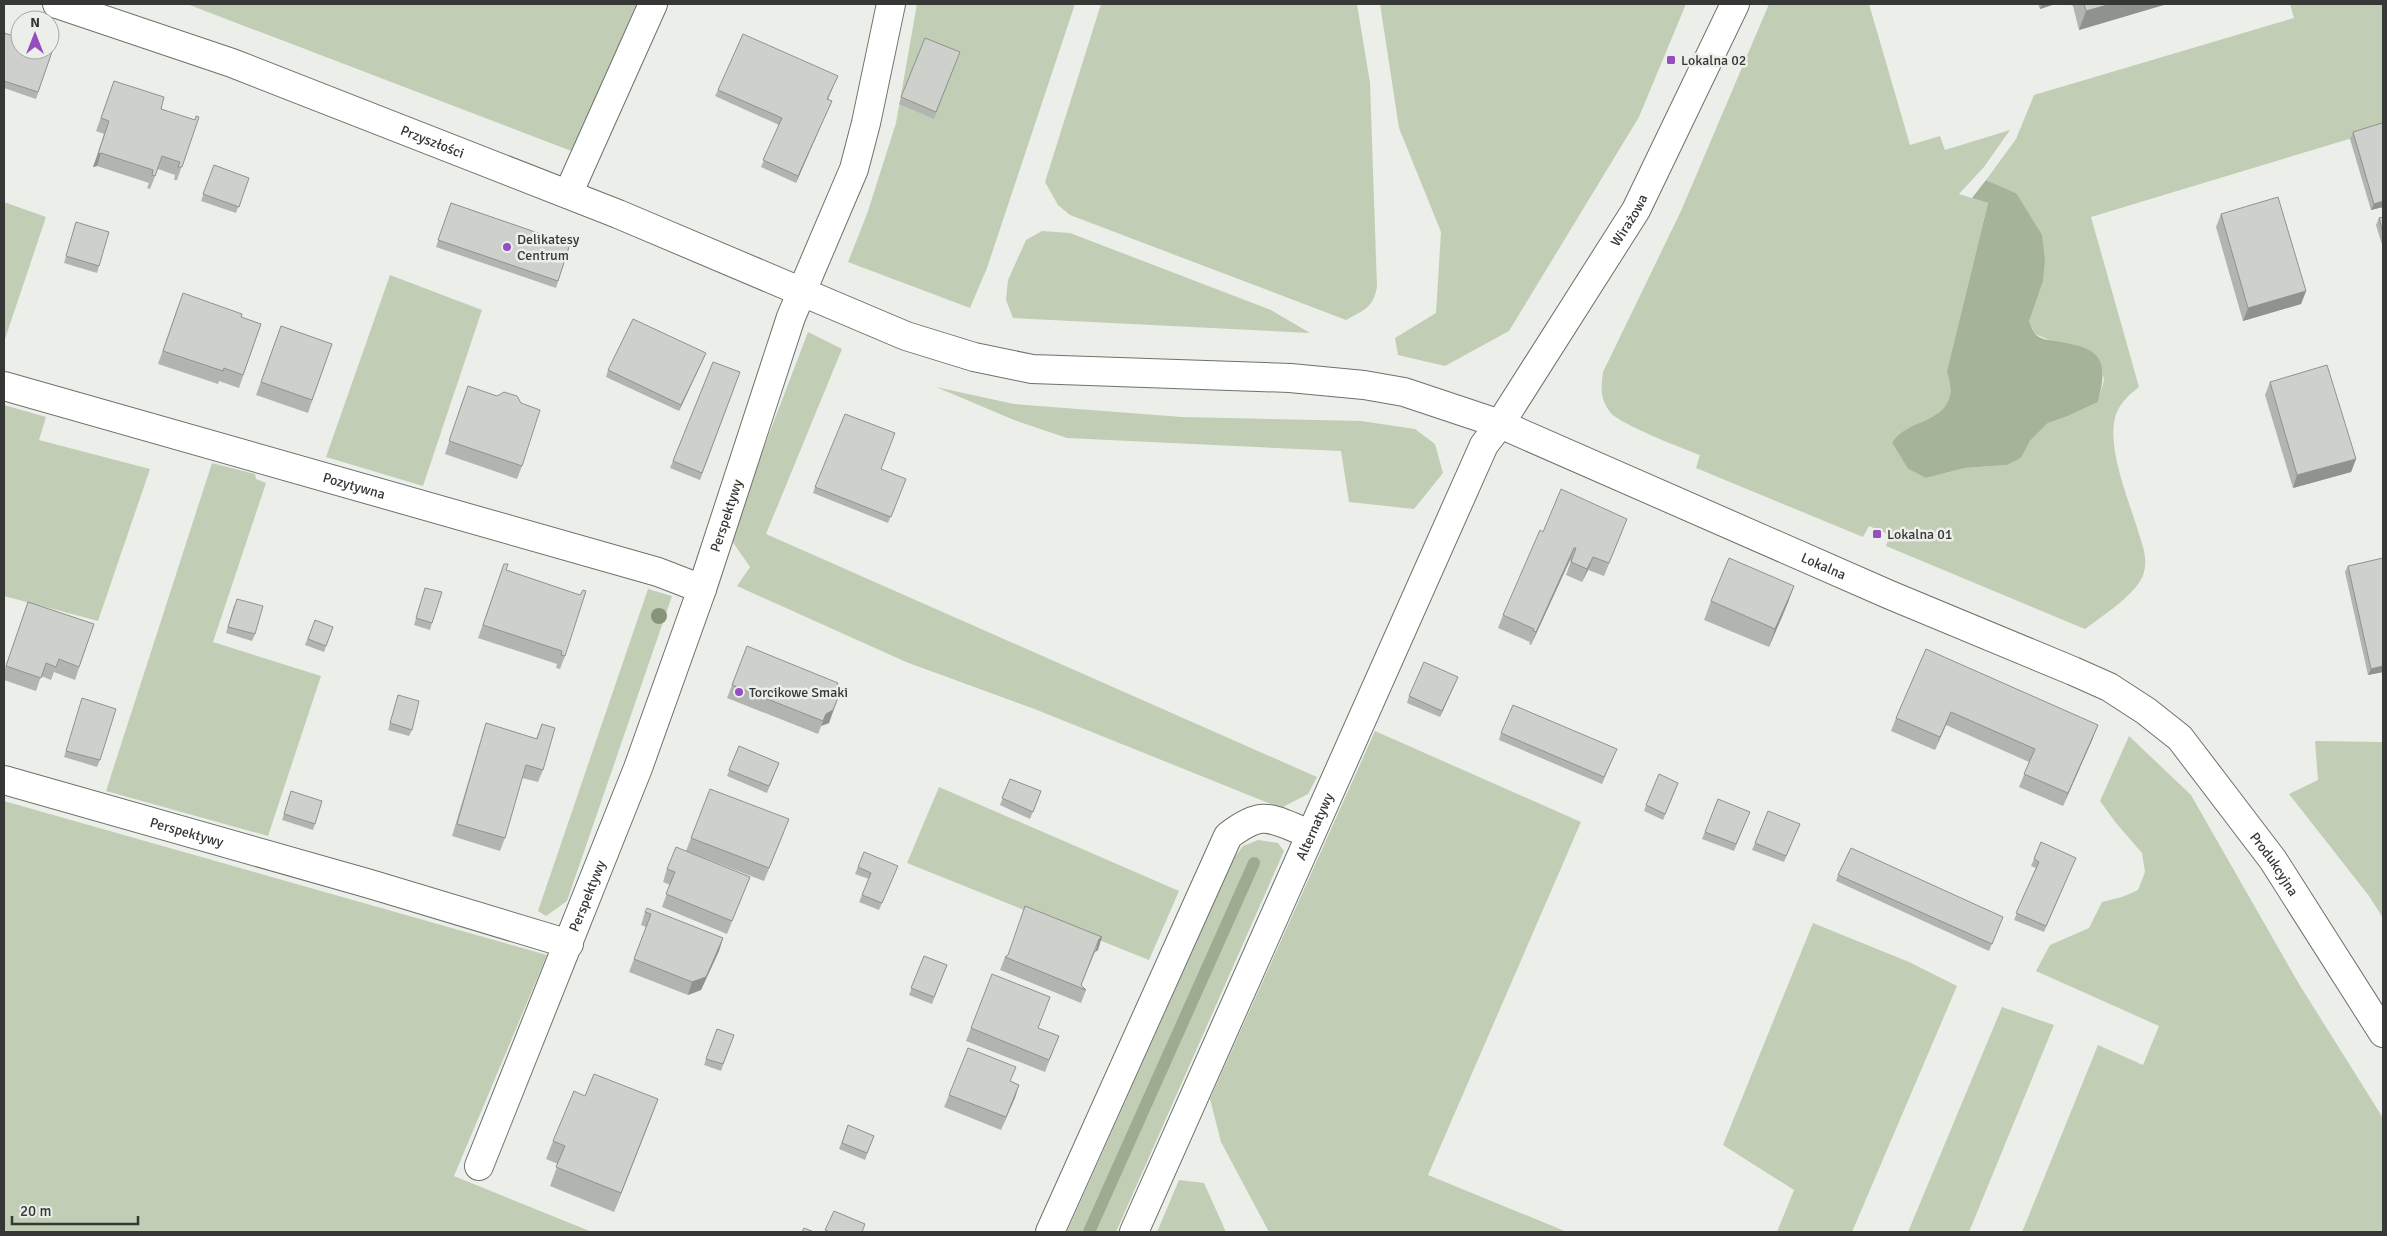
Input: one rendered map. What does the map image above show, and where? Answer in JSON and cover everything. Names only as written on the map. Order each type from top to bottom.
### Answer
[{"type":"street","name":"Przyszłości","points":[[57,4],[232,63],[568,194],[802,292]]},
{"type":"street","points":[[568,194],[653,4]]},
{"type":"street","name":"Perspektywy","points":[[4,780],[370,884],[569,944],[638,768],[702,588],[791,317],[854,169],[892,4]]},
{"type":"street","name":"Wirażowa","points":[[1500,424],[1636,210],[1735,4]]},
{"type":"street","name":"Lokalna","points":[[802,292],[906,336],[974,357],[1032,369],[1290,378],[1364,385],[1404,392],[1500,424],[1890,595],[2073,671],[2109,687],[2146,711]]},
{"type":"street","name":"Pozytywna","points":[[4,386],[658,572],[702,588]]},
{"type":"street","name":"Alternatywy","points":[[1134,1232],[1484,445],[1500,424]]},
{"type":"street","name":"Produkcyjna","points":[[2146,711],[2180,738],[2273,860],[2383,1033]]},
{"type":"street","points":[[1050,1232],[1228,836],[1243,824],[1256,818],[1268,818],[1310,834]]},
{"type":"street","points":[[479,1166],[569,944]]},
{"type":"green space","points":[[187,4],[640,4],[574,152]]},
{"type":"green space","points":[[917,4],[1075,4],[987,268],[970,308],[848,262],[867,214],[896,123]]},
{"type":"green space","points":[[1101,4],[1357,4],[1370,83],[1377,287],[1373,300],[1367,308],[1346,320],[1070,215],[1058,205],[1045,182]]},
{"type":"green space","points":[[1380,4],[1686,4],[1639,117],[1509,331],[1445,366],[1398,355],[1395,338],[1436,313],[1441,232],[1399,128]]},
{"type":"green space","points":[[1769,4],[1869,4],[1910,145],[1940,136],[1945,150],[2010,130],[1984,167],[1959,194],[1988,203],[1947,371],[1950,395],[1940,412],[1905,430],[1892,443],[1908,469],[1926,478],[1965,468],[2007,465],[2021,458],[2030,441],[2048,423],[2098,402],[2104,380],[2100,361],[2035,334],[2029,321],[2032,307],[2016,193],[1986,180],[2016,139],[2034,95],[2294,18],[2290,4],[2383,4],[2383,141],[2379,130],[2091,217],[2139,387],[2126,398],[2117,412],[2114,425],[2114,439],[2119,472],[2143,546],[2145,567],[2141,580],[2128,596],[2085,629],[1886,546],[1890,535],[1869,526],[1863,537],[1696,468],[1700,455],[1625,423],[1615,417],[1604,403],[1602,393],[1603,372],[1681,211]]},
{"type":"green space","points":[[1986,180],[2016,193],[2042,235],[2045,260],[2043,281],[2029,321],[2034,332],[2042,338],[2082,347],[2098,357],[2103,374],[2098,402],[2048,423],[2030,441],[2021,458],[2007,465],[1965,468],[1926,478],[1908,469],[1892,443],[1905,430],[1940,412],[1950,395],[1947,371],[1988,203],[1972,198]]},
{"type":"green space","points":[[4,202],[46,217],[4,342]]},
{"type":"green space","points":[[1042,231],[1070,233],[1271,310],[1310,333],[1013,318],[1006,300],[1008,280],[1026,240]]},
{"type":"green space","points":[[390,275],[482,310],[423,486],[326,457]]},
{"type":"green space","points":[[808,332],[842,349],[766,534],[1317,777],[1308,794],[1281,808],[1032,708],[906,662],[737,586],[750,567],[732,541],[734,526]]},
{"type":"green space","points":[[936,387],[1014,404],[1182,417],[1361,421],[1415,429],[1435,444],[1443,473],[1414,509],[1349,502],[1341,451],[1067,438],[1014,420]]},
{"type":"green space","points":[[4,405],[46,417],[39,440],[150,469],[98,621],[4,596]]},
{"type":"green space","points":[[212,463],[255,474],[256,479],[266,483],[213,642],[321,676],[268,836],[106,791]]},
{"type":"green space","points":[[648,589],[672,596],[567,901],[546,916],[538,911]]},
{"type":"green space","points":[[1375,731],[1581,822],[1428,1175],[1567,1232],[1269,1232],[1221,1142],[1210,1099]]},
{"type":"green space","points":[[2129,736],[2191,795],[2299,984],[2383,1118],[2383,1232],[2022,1232],[2098,1045],[2143,1065],[2159,1026],[2036,971],[2050,945],[2089,928],[2102,902],[2122,897],[2138,890],[2145,872],[2142,853],[2100,801]]},
{"type":"green space","points":[[2315,741],[2383,742],[2383,918],[2369,896],[2289,794],[2318,780]]},
{"type":"green space","points":[[939,787],[1179,891],[1149,960],[907,863]]},
{"type":"green space","points":[[4,801],[547,955],[454,1176],[592,1232],[4,1232]]},
{"type":"green space","points":[[1258,840],[1278,843],[1284,851],[1116,1232],[1067,1232],[1234,858],[1243,846]]},
{"type":"green space","points":[[1813,923],[1909,962],[1957,986],[1852,1232],[1777,1232],[1794,1190],[1723,1145]]},
{"type":"green space","points":[[2002,1007],[2054,1025],[1969,1232],[1908,1232]]},
{"type":"green space","points":[[1179,1180],[1204,1183],[1226,1232],[1157,1232]]},
{"type":"building","points":[[2084,4],[2111,4],[2086,11]]},
{"type":"building","points":[[4,33],[10,35],[10,60],[49,60],[38,92],[4,81]]},
{"type":"building","points":[[743,34],[838,76],[827,99],[832,101],[798,176],[763,160],[782,118],[718,90]]},
{"type":"building","points":[[925,38],[960,52],[936,112],[901,97]]},
{"type":"building","points":[[114,81],[164,97],[161,109],[195,120],[196,116],[199,117],[182,167],[178,167],[180,162],[162,156],[155,176],[152,175],[153,170],[101,153],[98,154],[109,121],[101,118]]},
{"type":"building","points":[[2382,123],[2383,201],[2374,204],[2353,132]]},
{"type":"building","points":[[214,165],[249,178],[239,207],[203,194]]},
{"type":"building","points":[[2278,197],[2306,291],[2248,308],[2221,214]]},
{"type":"building","points":[[451,203],[570,244],[558,281],[438,240]]},
{"type":"building","points":[[2383,217],[2383,233],[2379,218]]},
{"type":"building","points":[[76,222],[109,232],[99,266],[66,256]]},
{"type":"building","points":[[183,293],[242,314],[241,317],[261,324],[243,375],[224,368],[223,371],[163,351]]},
{"type":"building","points":[[633,319],[706,353],[681,405],[608,370]]},
{"type":"building","points":[[281,326],[332,344],[312,400],[261,382]]},
{"type":"building","points":[[713,362],[740,372],[702,473],[673,461]]},
{"type":"building","points":[[2327,365],[2356,459],[2297,475],[2270,382]]},
{"type":"building","points":[[468,386],[497,396],[504,392],[517,396],[521,403],[540,410],[522,466],[449,441]]},
{"type":"building","points":[[845,414],[895,433],[881,469],[906,479],[891,517],[815,487]]},
{"type":"building","points":[[1561,489],[1627,519],[1609,563],[1593,557],[1587,569],[1571,562],[1576,548],[1574,548],[1536,632],[1533,631],[1534,629],[1503,615],[1540,530],[1543,532]]},
{"type":"building","points":[[1729,558],[1794,586],[1775,629],[1711,601]]},
{"type":"building","points":[[2383,558],[2383,666],[2371,669],[2348,566]]},
{"type":"building","points":[[504,564],[508,564],[506,570],[580,595],[583,590],[586,591],[565,656],[561,655],[562,651],[483,625]]},
{"type":"building","points":[[425,588],[442,592],[432,623],[416,618]]},
{"type":"building","points":[[237,599],[263,606],[255,634],[228,627]]},
{"type":"building","points":[[28,602],[94,624],[79,667],[59,659],[56,667],[46,663],[41,678],[6,666]]},
{"type":"building","points":[[315,620],[333,627],[326,646],[308,639]]},
{"type":"building","points":[[747,646],[838,683],[835,690],[838,698],[833,710],[826,714],[823,721],[732,685]]},
{"type":"building","points":[[1926,649],[2098,725],[2068,793],[2024,774],[2035,749],[1951,712],[1940,737],[1896,718]]},
{"type":"building","points":[[1424,662],[1458,677],[1442,711],[1409,696]]},
{"type":"building","points":[[398,695],[419,701],[412,730],[390,723]]},
{"type":"building","points":[[82,698],[116,709],[100,760],[66,751]]},
{"type":"building","points":[[1513,705],[1617,749],[1604,777],[1501,733]]},
{"type":"building","points":[[486,723],[537,739],[542,724],[555,728],[543,770],[526,765],[505,838],[457,824]]},
{"type":"building","points":[[739,746],[779,763],[769,786],[729,770]]},
{"type":"building","points":[[1659,774],[1678,783],[1665,814],[1646,805]]},
{"type":"building","points":[[1010,779],[1041,791],[1033,812],[1002,798]]},
{"type":"building","points":[[710,789],[789,819],[769,868],[691,838]]},
{"type":"building","points":[[291,791],[322,801],[315,824],[284,814]]},
{"type":"building","points":[[1718,799],[1750,812],[1736,844],[1705,832]]},
{"type":"building","points":[[1768,811],[1800,824],[1786,856],[1755,843]]},
{"type":"building","points":[[2041,842],[2076,858],[2046,926],[2016,913],[2039,862],[2034,859]]},
{"type":"building","points":[[676,847],[750,877],[732,921],[666,894],[675,872],[667,869]]},
{"type":"building","points":[[1851,848],[2003,917],[1992,944],[1838,875]]},
{"type":"building","points":[[864,852],[898,866],[882,903],[862,895],[871,873],[858,867]]},
{"type":"building","points":[[1025,906],[1102,937],[1099,939],[1081,985],[1086,990],[1005,957],[1008,955]]},
{"type":"building","points":[[647,908],[723,938],[706,977],[692,982],[634,959],[651,914],[645,912]]},
{"type":"building","points":[[924,956],[947,965],[934,997],[911,988]]},
{"type":"building","points":[[992,974],[1050,997],[1038,1028],[1059,1036],[1049,1060],[971,1028]]},
{"type":"building","points":[[717,1029],[734,1035],[723,1064],[706,1059]]},
{"type":"building","points":[[968,1048],[1016,1067],[1010,1081],[1019,1085],[1006,1117],[949,1095]]},
{"type":"building","points":[[594,1074],[658,1099],[621,1193],[556,1167],[565,1146],[553,1141],[574,1091],[585,1096]]},
{"type":"building","points":[[848,1125],[874,1136],[867,1153],[842,1143]]},
{"type":"building","points":[[834,1211],[865,1224],[862,1232],[830,1232],[825,1230]]},
{"type":"building","points":[[804,1228],[814,1232],[802,1232]]},
{"type":"waterway","points":[[1089,1232],[1254,863]]},
{"type":"place","name":"Lokalna 02","points":[[1671,60]]},
{"type":"place","name":"Delikatesy Centrum","points":[[507,247]]},
{"type":"place","name":"Lokalna 01","points":[[1877,534]]},
{"type":"place","name":"Torcikowe Smaki","points":[[739,692]]}]
